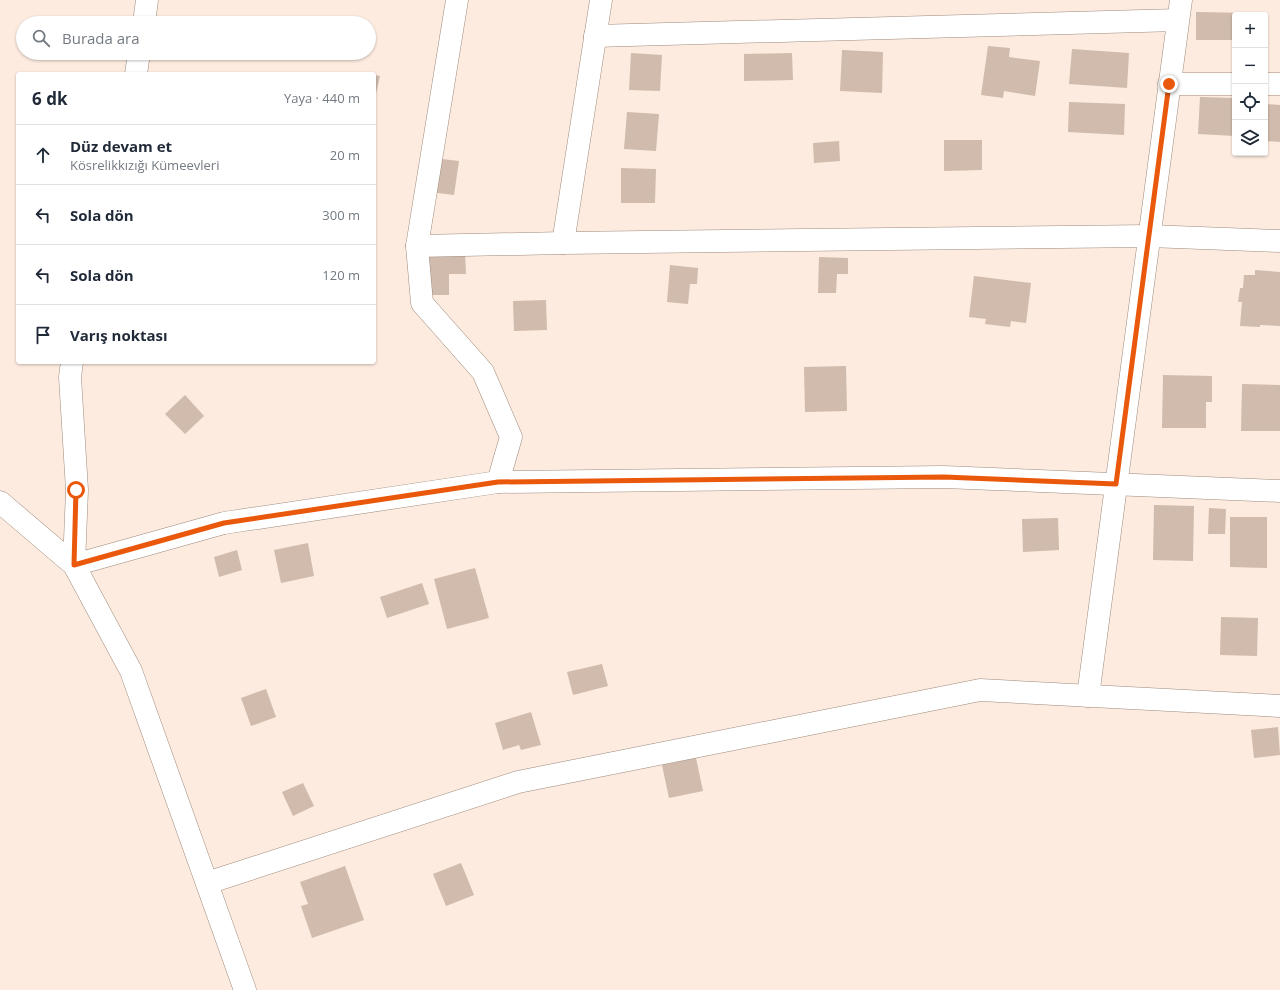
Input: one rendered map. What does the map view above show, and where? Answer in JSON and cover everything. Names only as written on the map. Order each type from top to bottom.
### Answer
[{"type":"street","points":[[145,16],[147,0]]},
{"type":"street","points":[[457,0],[417,246],[422,303],[483,372],[511,437],[498,482]]},
{"type":"street","points":[[563,243],[601,0]]},
{"type":"street","points":[[596,36],[1179,10],[1088,696]]},
{"type":"street","points":[[136,72],[138,60]]},
{"type":"street","points":[[1169,84],[1232,84]]},
{"type":"street","points":[[1268,84],[1280,84]]},
{"type":"street","points":[[417,246],[1149,236],[1280,241]]},
{"type":"street","points":[[72,364],[70,377],[76,490],[74,565]]},
{"type":"street","points":[[74,565],[224,523],[498,482],[944,477],[1280,491]]},
{"type":"street","points":[[0,502],[74,565],[131,671],[245,990]]},
{"type":"street","points":[[207,884],[518,782],[980,690],[1280,706]]},
{"type":"building","points":[[1196,12],[1232,13],[1232,40],[1196,40]]},
{"type":"building","points":[[988,46],[1010,48],[1009,57],[1040,61],[1035,96],[1004,91],[1003,98],[981,95]]},
{"type":"building","points":[[1072,49],[1129,53],[1127,88],[1069,84]]},
{"type":"building","points":[[842,50],[883,52],[882,93],[840,91]]},
{"type":"building","points":[[631,53],[662,55],[660,91],[629,90]]},
{"type":"building","points":[[792,53],[793,80],[744,81],[744,54]]},
{"type":"building","points":[[376,75],[380,76],[376,94]]},
{"type":"building","points":[[1200,97],[1232,98],[1232,136],[1198,134]]},
{"type":"building","points":[[1069,102],[1125,104],[1124,135],[1068,132]]},
{"type":"building","points":[[1268,104],[1280,105],[1280,142],[1268,141]]},
{"type":"building","points":[[627,112],[659,114],[656,151],[624,149]]},
{"type":"building","points":[[944,140],[982,140],[982,170],[944,171]]},
{"type":"building","points":[[839,141],[840,161],[814,163],[813,143]]},
{"type":"building","points":[[434,158],[459,161],[454,195],[430,192]]},
{"type":"building","points":[[621,168],[656,169],[655,203],[621,203]]},
{"type":"building","points":[[465,252],[466,274],[449,274],[449,295],[422,295],[422,253]]},
{"type":"building","points":[[819,257],[848,258],[848,274],[837,274],[836,293],[818,293]]},
{"type":"building","points":[[670,265],[698,268],[697,284],[690,284],[688,304],[667,302]]},
{"type":"building","points":[[1255,270],[1280,272],[1280,326],[1240,326],[1242,302],[1238,302],[1240,288],[1243,288],[1244,275],[1255,275]]},
{"type":"building","points":[[974,276],[1031,283],[1026,323],[1011,321],[1010,327],[985,324],[986,319],[969,317]]},
{"type":"building","points":[[546,300],[547,330],[514,331],[513,301]]},
{"type":"building","points":[[846,366],[847,411],[805,412],[804,367]]},
{"type":"building","points":[[1163,375],[1212,376],[1212,402],[1206,402],[1206,428],[1162,428]]},
{"type":"building","points":[[1242,384],[1280,385],[1280,431],[1241,431]]},
{"type":"building","points":[[185,395],[204,416],[185,434],[165,414]]},
{"type":"building","points":[[1154,505],[1194,506],[1193,561],[1153,560]]},
{"type":"building","points":[[1209,508],[1226,509],[1225,534],[1208,534]]},
{"type":"building","points":[[1230,517],[1267,517],[1267,568],[1230,567]]},
{"type":"building","points":[[1058,518],[1059,550],[1023,552],[1022,519]]},
{"type":"building","points":[[308,543],[314,576],[281,583],[274,550]]},
{"type":"building","points":[[237,550],[242,570],[219,577],[214,557]]},
{"type":"building","points":[[475,568],[489,618],[447,629],[434,579]]},
{"type":"building","points":[[422,583],[429,604],[387,618],[380,597]]},
{"type":"building","points":[[1221,617],[1258,618],[1257,656],[1220,655]]},
{"type":"building","points":[[602,664],[608,686],[573,695],[567,672]]},
{"type":"building","points":[[266,689],[276,717],[251,726],[241,698]]},
{"type":"building","points":[[531,712],[541,745],[521,750],[519,745],[503,750],[495,723]]},
{"type":"building","points":[[1278,727],[1280,755],[1254,758],[1251,730]]},
{"type":"building","points":[[696,758],[703,791],[669,798],[662,765]]},
{"type":"building","points":[[303,783],[314,806],[293,816],[282,792]]},
{"type":"building","points":[[461,863],[474,895],[446,906],[433,874]]},
{"type":"building","points":[[345,866],[364,920],[312,938],[301,906],[308,904],[300,882]]},
{"type":"route","points":[[76,490],[74,565],[224,523],[498,482],[944,477],[1116,484],[1169,84]]}]
